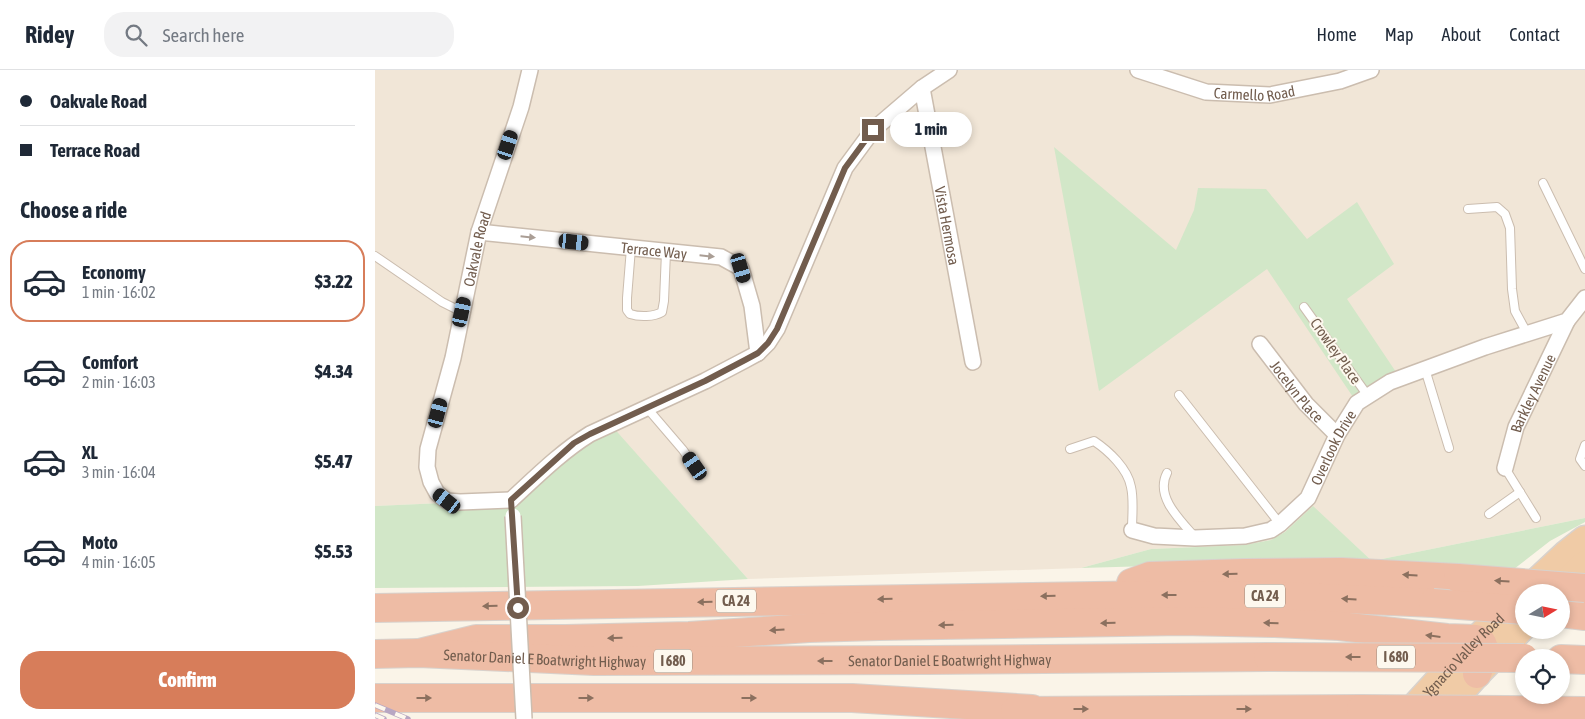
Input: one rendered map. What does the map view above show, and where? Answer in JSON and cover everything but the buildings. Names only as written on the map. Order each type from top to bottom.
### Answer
[{"type":"highway","name":"Ygnacio Valley Road","points":[[1534,584],[1566,554],[1585,540]]},
{"type":"highway","points":[[1565,584],[1585,564]]},
{"type":"highway","points":[[1096,596],[1150,576],[1341,572],[1458,578],[1585,588]]},
{"type":"highway","name":"CA 24","points":[[375,608],[1096,596],[1280,596],[1433,603],[1515,609]]},
{"type":"highway","name":"Ygnacio Valley Road","points":[[1403,719],[1476,639],[1515,602]]},
{"type":"highway","points":[[1570,614],[1585,616]]},
{"type":"highway","points":[[419,653],[476,639],[689,636],[869,626],[1152,622],[1307,624],[1447,638],[1476,639],[1482,643],[1485,651],[1477,674]]},
{"type":"highway","name":"Ygnacio Valley Road","points":[[1437,719],[1515,635]]},
{"type":"highway","name":"Senator Daniel E Boatwright Highway","points":[[375,654],[419,653],[594,661],[1268,657],[1515,658]]},
{"type":"highway","points":[[1570,659],[1585,660]]},
{"type":"highway","points":[[375,698],[852,698],[1032,710]]},
{"type":"highway","points":[[884,719],[1032,710],[1361,709],[1585,712]]},
{"type":"street","name":"Oakvale Road","points":[[511,500],[447,501],[437,493],[431,482],[427,467],[429,449],[453,358],[479,232],[521,107],[529,70]]},
{"type":"street","points":[[524,719],[511,500],[574,443],[705,381],[758,353],[768,343],[777,329],[845,168],[873,130],[923,88],[949,70]]},
{"type":"street","name":"Carmello Road","points":[[1139,70],[1206,92],[1270,95],[1340,81],[1371,70]]},
{"type":"street","name":"Vista Hermosa","points":[[923,88],[973,362]]},
{"type":"street","name":"Terrace Way","points":[[479,232],[721,257],[741,268],[752,306],[758,353]]},
{"type":"street","points":[[1567,320],[1585,298]]},
{"type":"street","name":"Overlook Drive","points":[[1132,530],[1154,536],[1195,538],[1245,536],[1271,530],[1308,498],[1337,435],[1357,403],[1390,382],[1485,346],[1567,320]]},
{"type":"street","name":"Barkley Avenue","points":[[1505,468],[1516,427],[1567,320]]},
{"type":"street","name":"Jocelyn Place","points":[[1260,344],[1306,404],[1337,435]]},
{"type":"lane","points":[[1543,183],[1585,269]]},
{"type":"lane","points":[[1468,209],[1497,207],[1505,214],[1510,228],[1512,289],[1515,311],[1527,333]]},
{"type":"lane","points":[[631,248],[627,305],[630,314],[634,315],[654,315],[662,312],[666,252]]},
{"type":"lane","points":[[375,256],[441,302],[462,312]]},
{"type":"lane","name":"Crowley Place","points":[[1305,307],[1368,396]]},
{"type":"lane","points":[[1425,369],[1449,448]]},
{"type":"lane","points":[[1179,395],[1279,524]]},
{"type":"lane","points":[[647,408],[683,450],[699,475]]},
{"type":"lane","points":[[1070,449],[1094,441],[1105,448],[1117,461],[1131,485],[1132,530]]},
{"type":"lane","points":[[1585,445],[1580,459],[1585,466]]},
{"type":"lane","points":[[1505,468],[1535,518]]},
{"type":"lane","points":[[1167,473],[1162,482],[1165,498],[1181,522],[1195,538]]},
{"type":"lane","points":[[1489,514],[1520,492]]},
{"type":"shaded area","points":[[375,70],[1585,70],[1585,518],[1372,561],[1313,507],[1285,532],[1272,540],[1244,545],[1151,549],[1081,568],[748,579],[610,425],[511,500],[375,506]]},
{"type":"green space","points":[[1054,147],[1176,250],[1194,210],[1198,188],[1266,189],[1307,239],[1357,202],[1394,264],[1347,299],[1400,378],[1357,403],[1267,269],[1099,391]]},
{"type":"green space","points":[[611,425],[748,579],[638,586],[375,588],[375,506],[511,500]]},
{"type":"green space","points":[[1313,506],[1372,561],[1585,518],[1585,522],[1550,541],[1514,569],[1293,562],[1081,568],[1151,549],[1244,545],[1271,540],[1285,532]]},
{"type":"railway","points":[[375,705],[408,719]]},
{"type":"railway","points":[[375,715],[384,719]]},
{"type":"route","points":[[518,608],[511,500],[574,443],[705,381],[758,353],[768,343],[777,329],[845,168],[873,130]]}]
